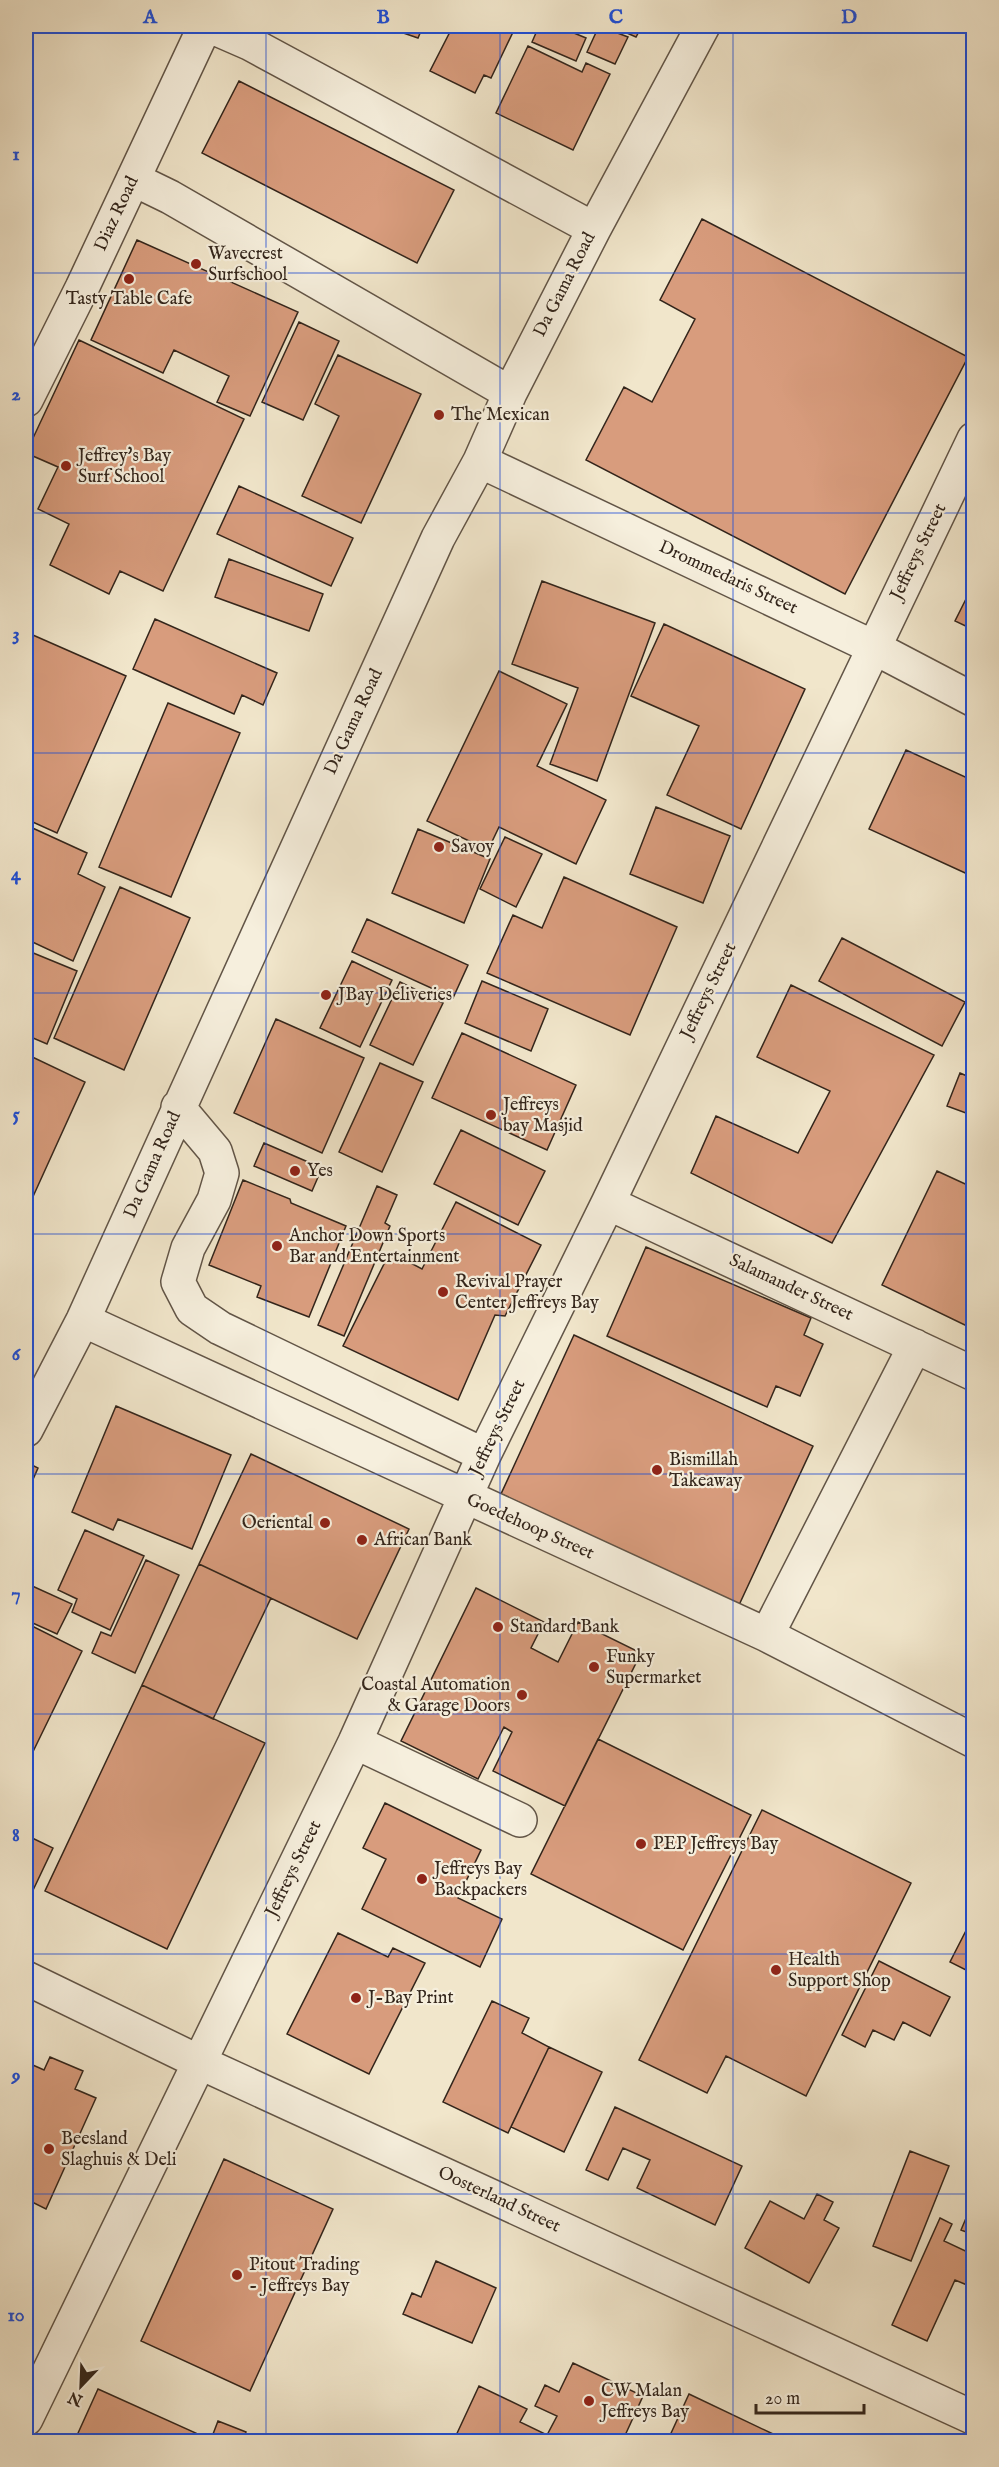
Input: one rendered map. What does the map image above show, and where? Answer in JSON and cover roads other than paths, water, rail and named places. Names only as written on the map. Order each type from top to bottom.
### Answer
[{"type":"street","name":"Diaz Road","points":[[26,400],[82,288],[205,26]]},
{"type":"street","points":[[210,26],[249,43],[594,229]]},
{"type":"street","name":"Da Gama Road","points":[[26,1430],[83,1320],[438,538],[480,461],[510,393],[594,229],[704,26]]},
{"type":"street","points":[[133,179],[170,197],[510,393]]},
{"type":"street","name":"Jeffreys Street","points":[[26,2419],[355,1742],[484,1455],[608,1203],[974,439]]},
{"type":"street","name":"Drommedaris Street","points":[[480,461],[873,646],[974,700]]},
{"type":"street","points":[[178,1107],[215,1151],[222,1173],[214,1200],[188,1248],[178,1282],[192,1309],[220,1328],[484,1455]]},
{"type":"street","name":"Salamander Street","points":[[608,1203],[974,1374]]},
{"type":"street","name":"Goedehoop Street","points":[[83,1320],[766,1635],[974,1741]]},
{"type":"street","points":[[766,1635],[915,1346]]},
{"type":"street","points":[[355,1742],[520,1820]]},
{"type":"street","name":"Oosterland Street","points":[[26,1978],[201,2063],[974,2418]]},
{"type":"place","name":"Wavecrest Surfschool","points":[[196,264]]},
{"type":"place","name":"Tasty Table Cafe","points":[[129,279]]},
{"type":"place","name":"The Mexican","points":[[439,415]]},
{"type":"place","name":"Jeffrey's Bay Surf School","points":[[66,466]]},
{"type":"place","name":"Savoy","points":[[439,847]]},
{"type":"place","name":"JBay Deliveries","points":[[326,995]]},
{"type":"place","name":"Jeffreys bay Masjid","points":[[491,1115]]},
{"type":"place","name":"Yes","points":[[295,1171]]},
{"type":"place","name":"Anchor Down Sports Bar and Entertainment","points":[[277,1246]]},
{"type":"place","name":"Revival Prayer Center Jeffreys Bay","points":[[443,1292]]},
{"type":"place","name":"Bismillah Takeaway","points":[[657,1470]]},
{"type":"place","name":"Oeriental","points":[[325,1523]]},
{"type":"place","name":"African Bank","points":[[362,1540]]},
{"type":"place","name":"Standard Bank","points":[[498,1627]]},
{"type":"place","name":"Funky Supermarket","points":[[594,1667]]},
{"type":"place","name":"Coastal Automation & Garage Doors","points":[[522,1695]]},
{"type":"place","name":"PEP Jeffreys Bay","points":[[641,1844]]},
{"type":"place","name":"Jeffreys Bay Backpackers","points":[[422,1879]]},
{"type":"place","name":"Health Support Shop","points":[[776,1970]]},
{"type":"place","name":"J-Bay Print","points":[[356,1998]]},
{"type":"place","name":"Beesland Slaghuis & Deli","points":[[49,2149]]},
{"type":"place","name":"Pitout Trading - Jeffreys Bay","points":[[237,2275]]},
{"type":"place","name":"CW Malan Jeffreys Bay","points":[[589,2401]]}]
